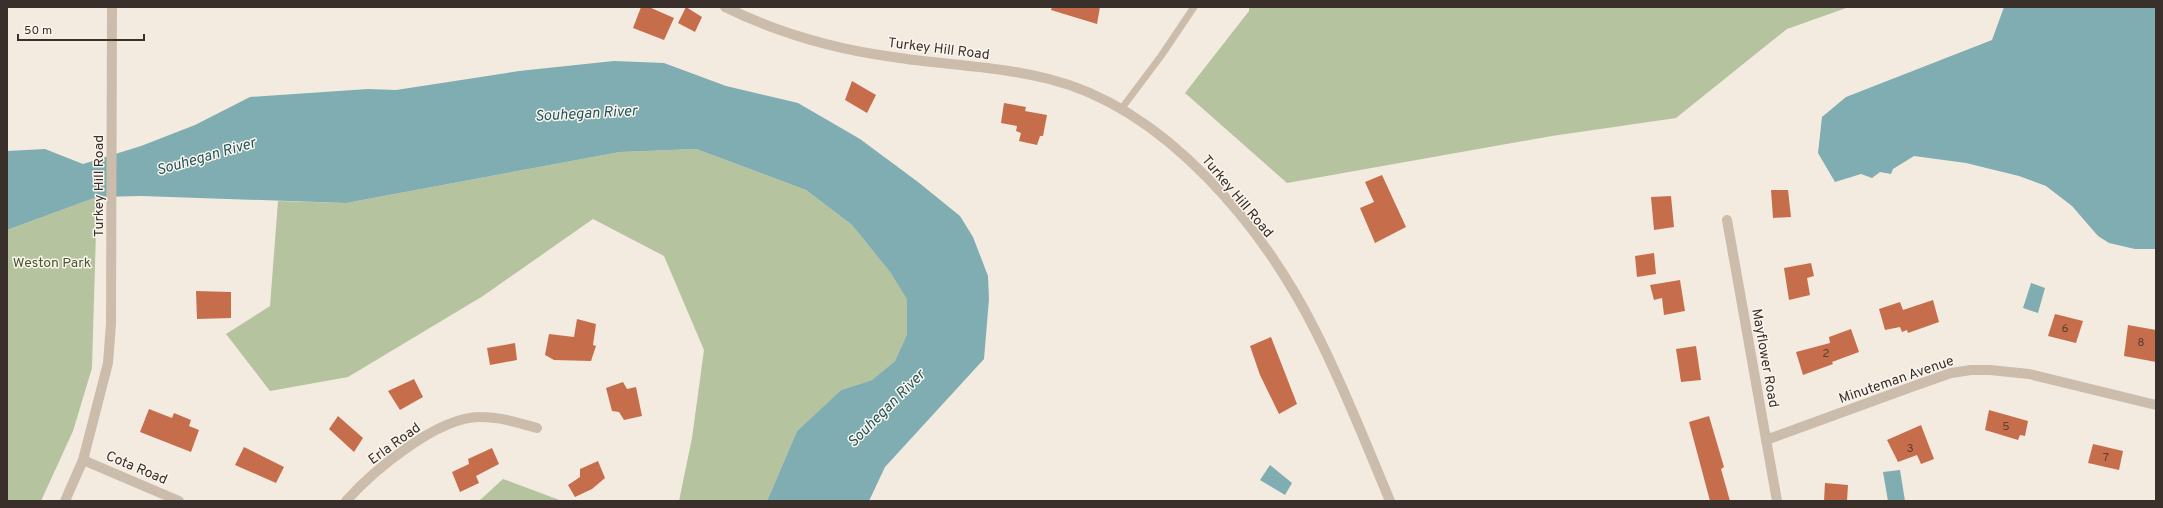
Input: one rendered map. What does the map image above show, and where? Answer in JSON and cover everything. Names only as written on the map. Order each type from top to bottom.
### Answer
[{"type":"street","name":"Turkey Hill Road","points":[[65,501],[83,460],[108,363],[111,324],[112,240],[112,7]]},
{"type":"street","name":"Turkey Hill Road","points":[[725,7],[776,30],[814,42],[891,57],[1048,78],[1086,90],[1122,108],[1154,130],[1213,184],[1251,230],[1286,279],[1315,330],[1337,376],[1390,501]]},
{"type":"street","name":"Mayflower Road","points":[[1727,220],[1777,501]]},
{"type":"street","name":"Minuteman Avenue","points":[[1766,440],[1952,373],[1971,370],[1990,370],[2029,374],[2156,405]]},
{"type":"street","name":"Erla Road","points":[[346,501],[357,489],[401,451],[418,440],[455,422],[480,417],[514,422],[538,428]]},
{"type":"street","name":"Cota Road","points":[[83,460],[179,501]]},
{"type":"lane","points":[[1122,108],[1162,56],[1194,7]]},
{"type":"green space","points":[[1249,7],[1849,7],[1787,29],[1676,118],[1552,136],[1287,183],[1185,93],[1249,11]]},
{"type":"green space","points":[[696,149],[806,190],[852,225],[890,272],[907,298],[907,334],[895,361],[872,380],[841,390],[797,431],[767,501],[679,501],[692,438],[704,350],[664,256],[593,219],[483,296],[348,377],[270,391],[226,334],[270,306],[278,201],[346,203],[620,152]]},
{"type":"green space","name":"Weston Park","points":[[97,197],[92,368],[73,431],[41,501],[7,501],[7,230]]},
{"type":"green space","points":[[503,479],[562,501],[479,501]]},
{"type":"water","points":[[2004,7],[2156,7],[2156,249],[2135,249],[2109,243],[2098,236],[2072,206],[2046,186],[2019,176],[1966,163],[1914,156],[1893,169],[1891,174],[1880,172],[1872,178],[1861,174],[1835,182],[1818,153],[1822,117],[1846,97],[1992,40]]},
{"type":"water","name":"Souhegan River","points":[[614,61],[664,63],[726,86],[798,103],[860,139],[918,182],[960,216],[973,237],[988,276],[989,299],[984,359],[885,467],[869,501],[767,501],[797,431],[841,390],[872,380],[895,361],[907,334],[907,299],[890,272],[852,225],[806,190],[696,149],[620,152],[346,203],[141,196],[97,197],[7,230],[7,151],[45,149],[83,164],[141,146],[195,125],[250,97],[368,89],[396,90],[519,71]]},
{"type":"water","points":[[2031,283],[2045,288],[2038,313],[2023,308]]},
{"type":"water","points":[[1270,465],[1292,483],[1285,495],[1260,480]]},
{"type":"water","points":[[1900,470],[1905,501],[1888,501],[1883,472]]},
{"type":"building","points":[[641,7],[649,7],[674,18],[664,40],[633,28]]},
{"type":"building","points":[[686,7],[702,17],[695,32],[678,23]]},
{"type":"building","points":[[1052,7],[1100,7],[1097,24],[1051,10]]},
{"type":"building","points":[[852,81],[876,95],[867,113],[845,100]]},
{"type":"building","points":[[1004,103],[1026,107],[1025,111],[1047,115],[1043,136],[1040,136],[1037,145],[1019,141],[1021,133],[1016,131],[1017,126],[1001,123]]},
{"type":"building","points":[[1382,175],[1406,227],[1375,243],[1360,208],[1374,202],[1365,182]]},
{"type":"building","points":[[1771,190],[1788,190],[1791,217],[1773,218]]},
{"type":"building","points":[[1671,196],[1674,227],[1654,230],[1651,197]]},
{"type":"building","points":[[1654,253],[1656,274],[1637,277],[1635,256]]},
{"type":"building","points":[[1811,263],[1814,276],[1807,278],[1810,295],[1789,300],[1784,268]]},
{"type":"building","points":[[1680,280],[1685,311],[1664,315],[1662,298],[1654,300],[1650,285]]},
{"type":"building","points":[[196,291],[231,292],[231,318],[197,319]]},
{"type":"building","points":[[1933,300],[1939,322],[1908,333],[1907,330],[1902,332],[1900,327],[1885,330],[1879,309],[1900,302],[1903,310]]},
{"type":"building","points":[[2055,314],[2083,321],[2076,343],[2048,336]]},
{"type":"building","points":[[577,319],[596,324],[593,345],[596,346],[591,361],[554,360],[545,355],[549,334],[574,337]]},
{"type":"building","points":[[2128,325],[2156,330],[2156,362],[2124,356]]},
{"type":"building","points":[[1851,329],[1859,352],[1832,362],[1833,364],[1803,375],[1796,352],[1830,343],[1829,337]]},
{"type":"building","points":[[1271,337],[1297,404],[1279,414],[1260,375],[1250,346]]},
{"type":"building","points":[[515,343],[517,360],[490,365],[487,348]]},
{"type":"building","points":[[1696,346],[1701,380],[1681,382],[1676,349]]},
{"type":"building","points":[[414,379],[423,397],[400,410],[388,391]]},
{"type":"building","points":[[623,382],[627,389],[636,387],[642,416],[624,420],[619,412],[612,411],[606,388]]},
{"type":"building","points":[[149,409],[172,418],[174,413],[191,420],[189,426],[199,430],[191,452],[140,432]]},
{"type":"building","points":[[1989,410],[2028,421],[2025,436],[2020,435],[2018,440],[1985,430]]},
{"type":"building","points":[[338,416],[363,438],[354,452],[329,429]]},
{"type":"building","points":[[1709,416],[1724,467],[1721,469],[1730,501],[1710,501],[1689,422]]},
{"type":"building","points":[[1921,425],[1934,459],[1921,464],[1917,455],[1898,462],[1887,440]]},
{"type":"building","points":[[2093,444],[2123,451],[2119,470],[2088,463]]},
{"type":"building","points":[[244,447],[284,467],[276,483],[235,465]]},
{"type":"building","points":[[492,448],[499,464],[476,476],[479,483],[460,492],[452,472],[469,464],[468,459]]},
{"type":"building","points":[[598,461],[605,478],[592,489],[575,497],[568,485],[580,477],[580,469]]},
{"type":"building","points":[[1825,483],[1848,485],[1847,501],[1824,501]]}]
